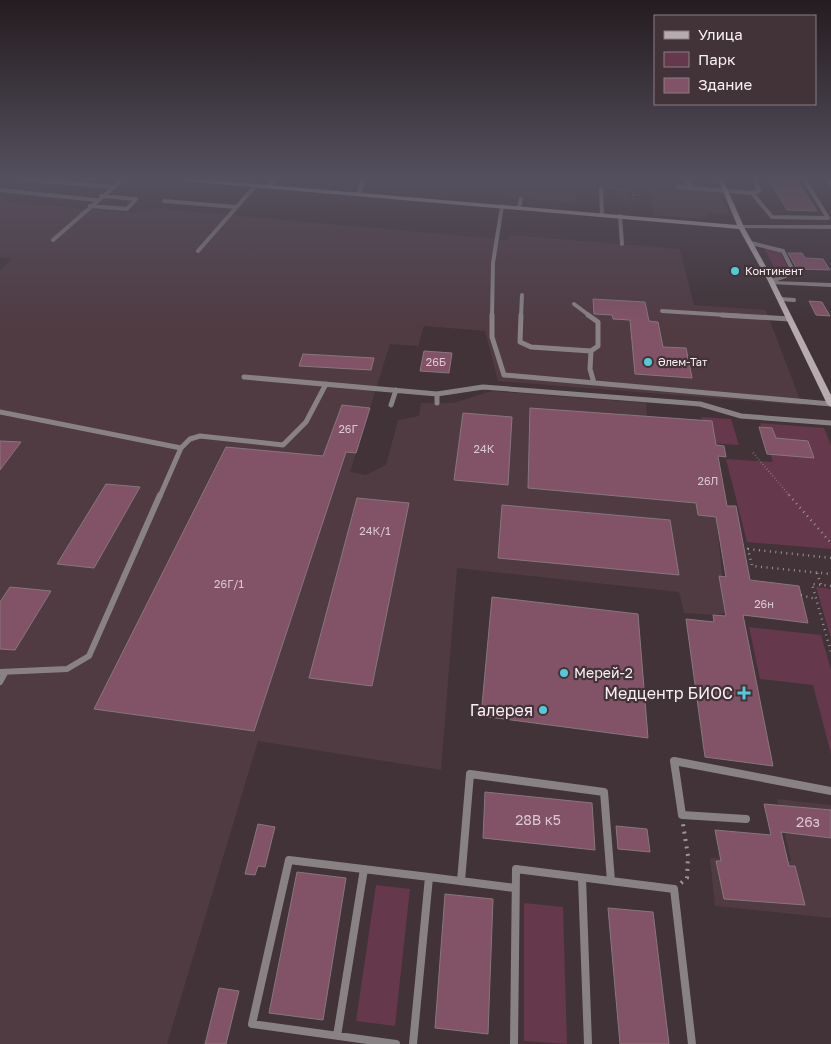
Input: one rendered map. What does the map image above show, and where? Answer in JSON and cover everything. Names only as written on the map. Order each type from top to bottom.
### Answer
[{"type":"main road","points":[[741,228],[772,282],[831,404]]},
{"type":"street","points":[[772,282],[831,285]]},
{"type":"lane","points":[[52,240],[66,228]]},
{"type":"lane","points":[[198,250],[218,228]]},
{"type":"lane","points":[[499,228],[493,263],[492,337],[504,374],[831,404]]},
{"type":"lane","points":[[621,228],[622,244]]},
{"type":"lane","points":[[751,243],[783,252],[794,273],[772,282]]},
{"type":"lane","points":[[522,295],[520,342],[523,346],[590,351],[598,346],[598,322],[574,304]]},
{"type":"lane","points":[[780,299],[794,300]]},
{"type":"lane","points":[[662,311],[790,318]]},
{"type":"lane","points":[[590,351],[590,369],[594,383]]},
{"type":"lane","points":[[244,377],[438,394],[483,387],[700,404],[742,416],[831,423]]},
{"type":"lane","points":[[0,682],[3,672],[68,669],[89,656],[181,448],[190,439],[200,436],[283,445],[306,422],[326,384]]},
{"type":"lane","points":[[391,405],[396,390]]},
{"type":"lane","points":[[437,403],[438,394]]},
{"type":"lane","points":[[0,412],[181,448]]},
{"type":"lane","points":[[746,819],[682,815],[674,761],[831,791]]},
{"type":"lane","points":[[461,881],[470,774],[604,792],[611,881]]},
{"type":"lane","points":[[396,1044],[252,1024],[288,860],[515,888]]},
{"type":"lane","points":[[337,1036],[364,869]]},
{"type":"lane","points":[[514,1044],[516,869],[674,889],[692,1044]]},
{"type":"lane","points":[[412,1044],[429,877]]},
{"type":"lane","points":[[582,878],[588,1044]]},
{"type":"path","points":[[753,453],[831,542]]},
{"type":"path","points":[[831,558],[748,549],[752,566],[831,574]]},
{"type":"path","points":[[817,573],[821,586]]},
{"type":"path","points":[[831,586],[812,584],[831,652]]},
{"type":"path","points":[[801,595],[816,599]]},
{"type":"path","points":[[674,889],[687,878],[688,856],[682,815]]},
{"type":"shaded area","points":[[0,228],[371,228],[508,240],[510,235],[680,249],[694,305],[766,310],[802,405],[498,381],[485,331],[424,326],[418,346],[390,344],[350,472],[366,475],[386,465],[398,420],[419,416],[421,403],[453,403],[492,391],[646,403],[647,417],[715,505],[726,613],[713,615],[684,613],[679,592],[457,568],[441,770],[258,741],[167,1044],[0,1044],[0,270],[12,259],[0,257]]},
{"type":"shaded area","points":[[777,799],[831,805],[831,918],[715,906],[710,858],[791,861]]},
{"type":"green space","points":[[764,248],[780,252],[790,272],[778,275]]},
{"type":"green space","points":[[701,417],[731,419],[739,445],[707,443]]},
{"type":"green space","points":[[760,423],[824,428],[831,445],[831,549],[747,542],[726,459],[773,462]]},
{"type":"green space","points":[[816,587],[831,589],[831,639]]},
{"type":"green space","points":[[749,627],[821,635],[831,670],[831,754],[813,685],[760,679]]},
{"type":"green space","points":[[376,885],[410,889],[395,1026],[356,1021]]},
{"type":"green space","points":[[524,903],[563,907],[567,1044],[524,1041]]},
{"type":"building","points":[[788,253],[802,253],[805,258],[823,259],[830,270],[797,269]]},
{"type":"building","points":[[593,299],[645,302],[649,321],[658,322],[663,347],[686,348],[692,378],[635,374],[630,320],[613,319],[612,315],[594,314]]},
{"type":"building","points":[[809,301],[822,302],[830,316],[816,315]]},
{"type":"building","points":[[424,351],[452,353],[449,373],[420,371]]},
{"type":"building","points":[[303,354],[374,358],[371,370],[299,366]]},
{"type":"building","points":[[342,405],[370,408],[356,453],[346,452],[254,731],[94,709],[226,447],[323,456]]},
{"type":"building","points":[[530,408],[712,421],[716,445],[724,446],[726,457],[718,456],[727,506],[736,506],[750,580],[799,586],[808,623],[743,615],[773,766],[705,757],[686,619],[714,622],[713,615],[726,616],[719,576],[726,577],[716,517],[698,515],[696,503],[528,488]]},
{"type":"building","points":[[463,413],[512,417],[508,485],[454,480]]},
{"type":"building","points":[[759,427],[772,428],[776,438],[808,441],[814,458],[767,454]]},
{"type":"building","points":[[0,441],[21,442],[0,470]]},
{"type":"building","points":[[106,484],[140,487],[94,568],[57,564]]},
{"type":"building","points":[[357,498],[409,503],[372,686],[309,678]]},
{"type":"building","points":[[502,505],[670,520],[679,575],[498,558]]},
{"type":"building","points":[[10,587],[51,591],[15,650],[0,649],[0,602]]},
{"type":"building","name":"Мерей-2","points":[[492,597],[638,614],[648,738],[481,716]]},
{"type":"building","points":[[485,792],[592,803],[595,850],[483,838]]},
{"type":"building","points":[[764,804],[831,810],[831,838],[781,832],[789,866],[795,866],[805,905],[724,899],[716,861],[721,861],[715,830],[771,835]]},
{"type":"building","points":[[258,824],[275,827],[265,867],[258,866],[255,875],[245,874]]},
{"type":"building","points":[[616,826],[647,829],[650,852],[618,849]]},
{"type":"building","points":[[297,872],[346,878],[323,1020],[269,1013]]},
{"type":"building","points":[[445,894],[493,899],[488,1034],[435,1028]]},
{"type":"building","points":[[608,908],[653,912],[669,1044],[620,1044]]},
{"type":"building","points":[[219,988],[239,991],[226,1044],[205,1044]]},
{"type":"place","name":"Континент","points":[[735,271]]},
{"type":"place","name":"Әлем-Тат","points":[[648,362]]},
{"type":"place","name":"Мерей-2","points":[[564,673]]},
{"type":"place","name":"Медцентр БИОС","points":[[744,693]]},
{"type":"place","name":"Галерея","points":[[543,710]]}]
